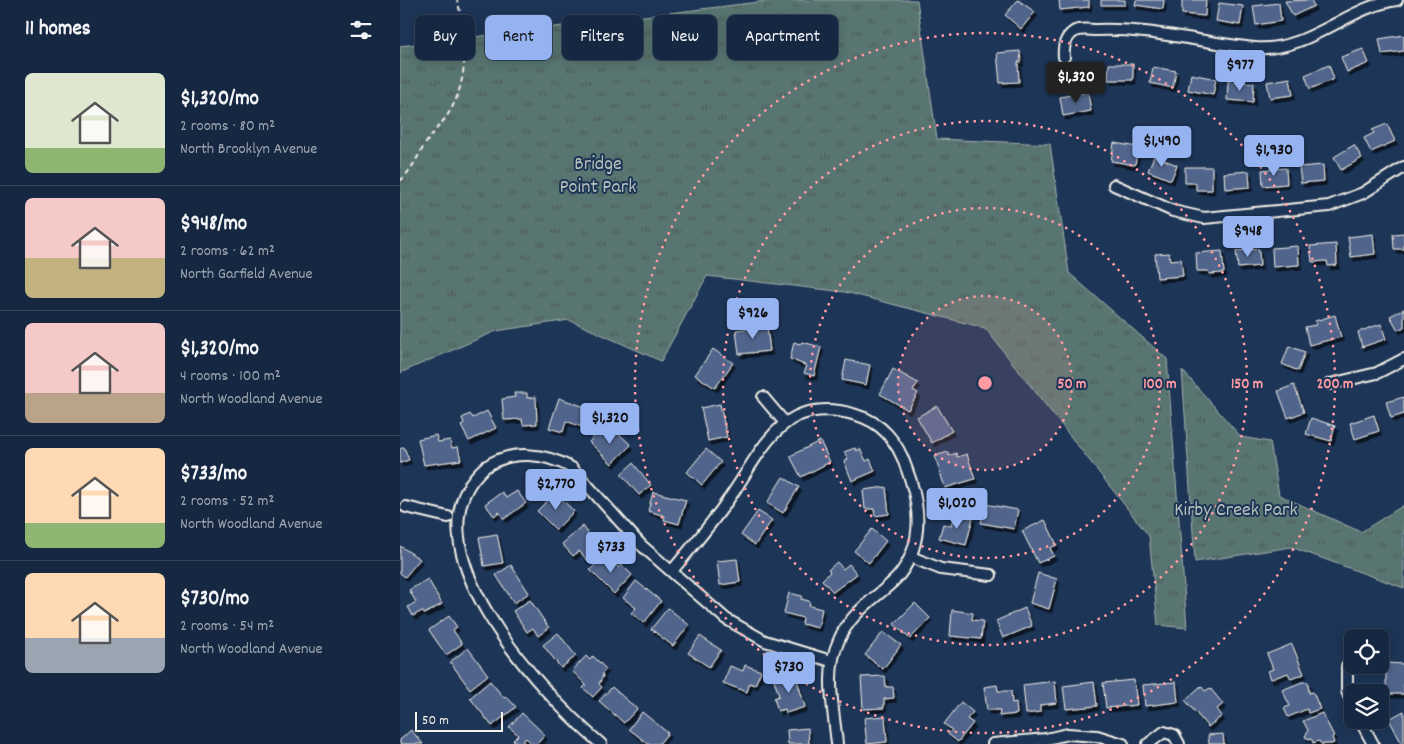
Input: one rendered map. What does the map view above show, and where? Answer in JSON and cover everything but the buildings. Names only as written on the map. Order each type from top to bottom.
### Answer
[{"type":"street","points":[[1064,57],[1065,42],[1070,35],[1084,29],[1154,32],[1253,48],[1286,47],[1302,42],[1375,5],[1397,0]]},
{"type":"street","points":[[1114,185],[1173,211],[1204,218],[1329,206],[1363,193],[1404,168]]},
{"type":"street","points":[[1330,384],[1377,373],[1404,359]]},
{"type":"street","points":[[763,397],[785,424]]},
{"type":"street","points":[[672,571],[727,502],[769,442],[785,424],[798,416],[812,412],[827,410],[846,412],[863,417],[890,436],[901,452],[918,506],[918,528],[911,556],[899,575],[850,620],[839,640],[831,661],[837,744]]},
{"type":"street","points":[[406,507],[447,520],[455,498],[475,474],[503,459],[518,455],[538,455],[557,460],[572,468],[642,545],[710,607],[745,630],[785,648],[831,661]]},
{"type":"street","points":[[911,556],[941,569],[991,575]]},
{"type":"street","points":[[457,574],[500,641],[539,688],[601,744]]},
{"type":"street","points":[[1365,729],[1373,744]]},
{"type":"street","points":[[1148,744],[1164,732],[1174,735],[1178,744]]},
{"type":"street","points":[[993,744],[1045,741],[1068,734],[1084,734],[1123,744]]},
{"type":"path","points":[[400,181],[416,164],[426,142],[451,111],[456,98],[463,67],[464,35],[457,0]]},
{"type":"green space","name":"Bridge Point Park","points":[[775,0],[917,0],[937,139],[1050,144],[1069,273],[1167,359],[1187,628],[1158,625],[1149,536],[985,328],[845,292],[707,276],[661,361],[569,320],[496,331],[400,373],[400,46],[415,44],[415,60],[475,60],[475,37],[485,36],[485,60],[552,60],[552,27],[562,26],[562,60],[643,60],[643,16]]},
{"type":"green space","name":"Kirby Creek Park","points":[[1182,370],[1241,437],[1270,442],[1279,495],[1361,532],[1404,505],[1404,588],[1291,547],[1195,562]]}]
